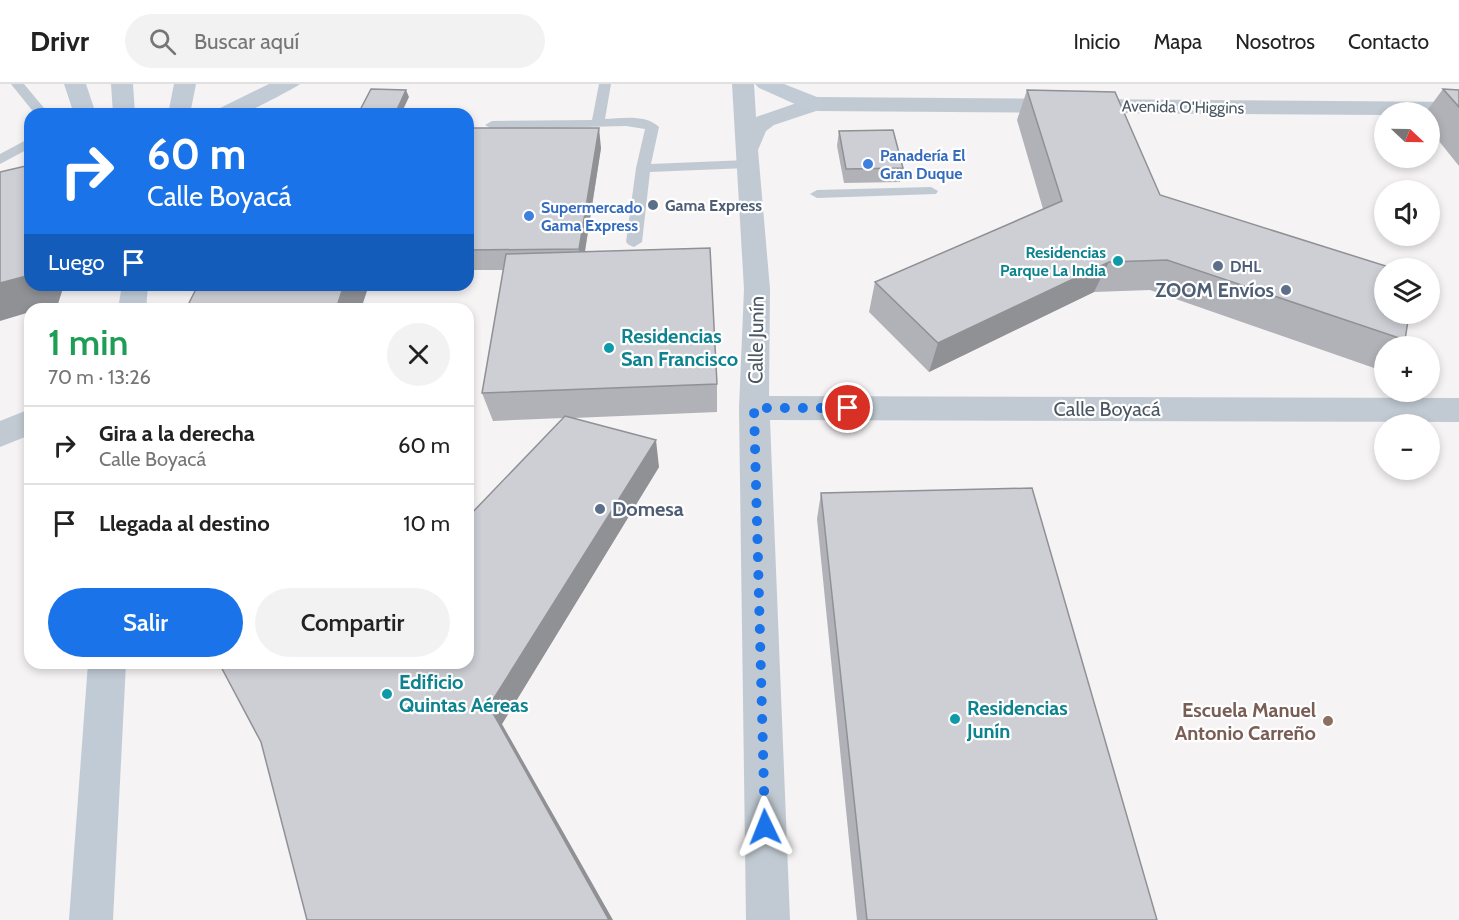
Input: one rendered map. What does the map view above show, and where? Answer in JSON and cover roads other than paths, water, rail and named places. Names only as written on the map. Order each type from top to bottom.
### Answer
[{"type":"main road","points":[[75,84],[83,108]]},
{"type":"main road","points":[[122,84],[124,108]]},
{"type":"main road","points":[[180,108],[185,84]]},
{"type":"main road","points":[[237,108],[269,91],[289,84]]},
{"type":"main road","points":[[766,84],[814,104]]},
{"type":"main road","points":[[91,920],[107,669]]},
{"type":"street","name":"Calle Junín","points":[[743,84],[758,289],[754,408],[768,920]]},
{"type":"street","name":"Avenida O'Higgins","points":[[747,157],[756,128],[766,120],[814,104],[1459,109]]},
{"type":"street","name":"Calle Boyacá","points":[[754,408],[1459,410]]},
{"type":"street","points":[[0,435],[24,424]]},
{"type":"lane","points":[[17,84],[37,108]]},
{"type":"lane","points":[[598,124],[605,84]]},
{"type":"lane","points":[[492,125],[637,122],[652,127],[643,168],[634,242]]},
{"type":"lane","points":[[0,160],[24,146]]},
{"type":"lane","points":[[643,168],[747,157]]},
{"type":"lane","points":[[817,194],[932,191]]},
{"type":"place","name":"Panadería El Gran Duque","points":[[868,164]]},
{"type":"place","name":"Gama Express","points":[[653,205]]},
{"type":"place","name":"Supermercado Gama Express","points":[[529,216]]},
{"type":"place","name":"Residencias Parque La India","points":[[1118,261]]},
{"type":"place","name":"DHL","points":[[1218,266]]},
{"type":"place","name":"ZOOM Envíos","points":[[1286,290]]},
{"type":"place","name":"Residencias San Francisco","points":[[609,348]]},
{"type":"place","name":"Domesa","points":[[600,509]]},
{"type":"place","name":"Edificio Quintas Aéreas","points":[[387,694]]},
{"type":"place","name":"Residencias Junín","points":[[955,719]]},
{"type":"place","name":"Escuela Manuel Antonio Carreño","points":[[1328,721]]}]
